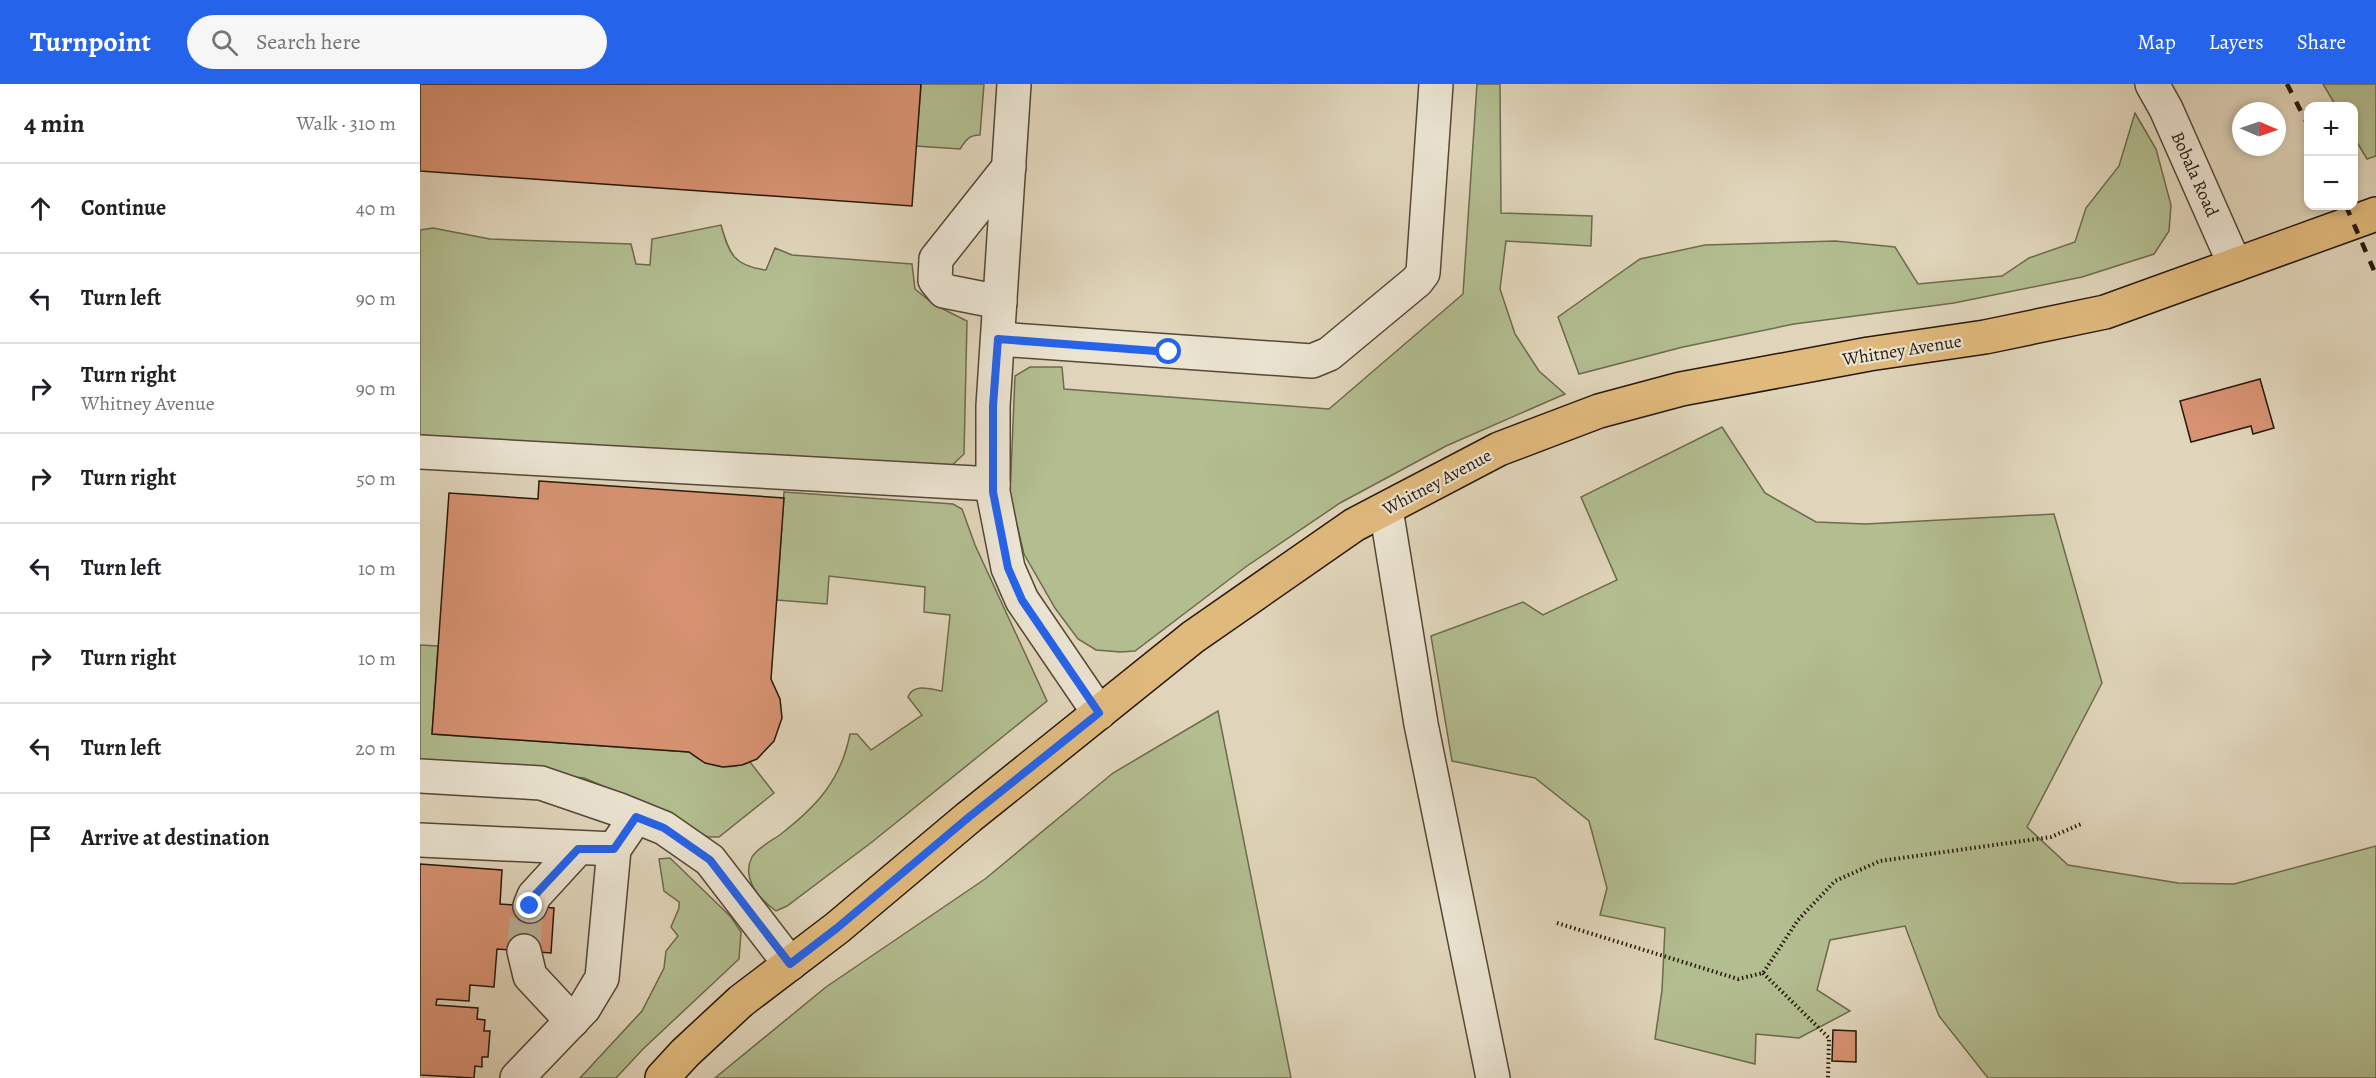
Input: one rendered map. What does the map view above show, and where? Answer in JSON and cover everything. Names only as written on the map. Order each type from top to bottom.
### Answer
[{"type":"main road","name":"Whitney Avenue","points":[[662,1078],[685,1053],[741,1001],[837,928],[969,817],[1193,637],[1354,525],[1499,449],[1599,411],[1681,389],[1869,354],[1985,337],[2105,312],[2376,214]]},
{"type":"street","points":[[1014,84],[993,406],[993,484],[1008,568],[1022,600],[1099,713]]},
{"type":"street","points":[[998,339],[1312,361],[1329,354],[1417,281],[1423,273],[1436,84]]},
{"type":"street","name":"Bobala Road","points":[[2151,84],[2166,109],[2235,265]]},
{"type":"street","points":[[1000,302],[944,291],[935,280],[936,259],[1009,167]]},
{"type":"street","points":[[420,452],[993,484]]},
{"type":"street","points":[[1386,509],[1421,724],[1493,1078]]},
{"type":"street","points":[[420,776],[541,783],[664,828],[710,860],[790,964]]},
{"type":"street","points":[[518,1078],[584,1008],[602,978],[614,849],[636,817]]},
{"type":"street","points":[[420,840],[614,849]]},
{"type":"street","points":[[530,906],[534,896],[578,849]]},
{"type":"street","points":[[524,951],[530,976],[572,1021]]},
{"type":"path","points":[[1557,923],[1738,979],[1763,973],[1798,920],[1835,881],[1880,861],[2051,837],[2081,824]]},
{"type":"path","points":[[1763,973],[1829,1038],[1828,1078]]},
{"type":"green space","points":[[921,84],[984,84],[980,135],[968,139],[960,149],[916,146]]},
{"type":"green space","points":[[1477,84],[1500,84],[1501,213],[1592,216],[1591,246],[1506,241],[1500,289],[1515,334],[1539,371],[1565,394],[1446,446],[1340,503],[1247,566],[1135,651],[1096,650],[1078,639],[1055,608],[1024,554],[1010,496],[1015,376],[1030,367],[1062,367],[1064,389],[1329,409],[1463,294]]},
{"type":"green space","points":[[2323,84],[2376,84],[2376,156],[2367,159],[2358,144],[2358,102],[2334,102]]},
{"type":"green space","points":[[2135,113],[2156,149],[2171,205],[2169,231],[2154,254],[2082,277],[1954,303],[1794,324],[1683,347],[1579,374],[1558,317],[1640,259],[1705,245],[1835,241],[1895,247],[1918,284],[2002,276],[2029,258],[2075,242],[2086,208],[2119,166]]},
{"type":"green space","points":[[721,225],[734,257],[755,268],[766,270],[775,248],[792,255],[912,264],[915,289],[935,305],[967,321],[964,454],[949,468],[932,469],[420,435],[420,230],[433,228],[490,239],[631,244],[636,264],[650,265],[652,239]]},
{"type":"green space","points":[[1722,427],[1765,493],[1816,522],[1866,524],[2054,514],[2102,683],[2027,827],[2068,865],[2178,883],[2234,884],[2376,846],[2376,1078],[1988,1078],[1939,1016],[1905,926],[1830,940],[1817,990],[1850,1011],[1799,1038],[1756,1034],[1755,1064],[1655,1039],[1662,990],[1665,928],[1600,915],[1607,888],[1589,821],[1535,778],[1452,761],[1431,636],[1523,602],[1543,615],[1617,580],[1581,497]]},
{"type":"green space","points":[[784,492],[953,504],[962,509],[975,545],[1047,701],[872,842],[787,906],[776,911],[758,894],[750,880],[749,865],[752,857],[761,847],[806,813],[826,791],[840,765],[850,734],[857,734],[871,750],[922,715],[908,697],[910,693],[918,688],[942,691],[950,615],[924,612],[925,587],[829,576],[827,604],[777,600]]},
{"type":"green space","points":[[420,645],[438,646],[432,734],[689,752],[710,764],[725,767],[750,762],[774,793],[719,837],[708,837],[648,805],[584,778],[428,763],[420,760]]},
{"type":"green space","points":[[1218,711],[1291,1078],[715,1078],[826,987],[985,879],[1113,773]]},
{"type":"green space","points":[[670,858],[731,917],[741,932],[739,959],[643,1049],[616,1078],[580,1078],[642,1011],[664,968],[666,951],[678,936],[671,927],[679,908],[679,902],[664,891],[659,859]]},
{"type":"building","points":[[420,84],[921,84],[912,206],[420,171]]},
{"type":"building","points":[[2260,379],[2274,428],[2253,434],[2251,426],[2191,442],[2180,401]]},
{"type":"building","points":[[539,481],[784,498],[771,679],[780,699],[782,718],[774,741],[757,759],[742,765],[723,767],[705,763],[689,752],[432,734],[449,493],[538,499]]},
{"type":"building","points":[[420,864],[502,870],[500,904],[554,908],[551,953],[497,949],[494,987],[470,985],[469,1001],[437,999],[436,1005],[478,1008],[477,1019],[485,1020],[484,1031],[490,1031],[488,1057],[482,1057],[482,1067],[475,1066],[474,1078],[420,1075]]},
{"type":"building","points":[[1833,1030],[1856,1031],[1856,1062],[1832,1061]]},
{"type":"tunnel","points":[[524,951],[526,917],[530,906]]},
{"type":"railway","points":[[2287,84],[2304,117]]},
{"type":"railway","points":[[2348,210],[2376,275]]},
{"type":"route","points":[[530,906],[534,896],[578,849],[614,849],[636,817],[664,828],[710,860],[790,964],[1099,713],[1022,600],[1008,568],[993,492],[993,406],[998,339],[1169,352]]}]
